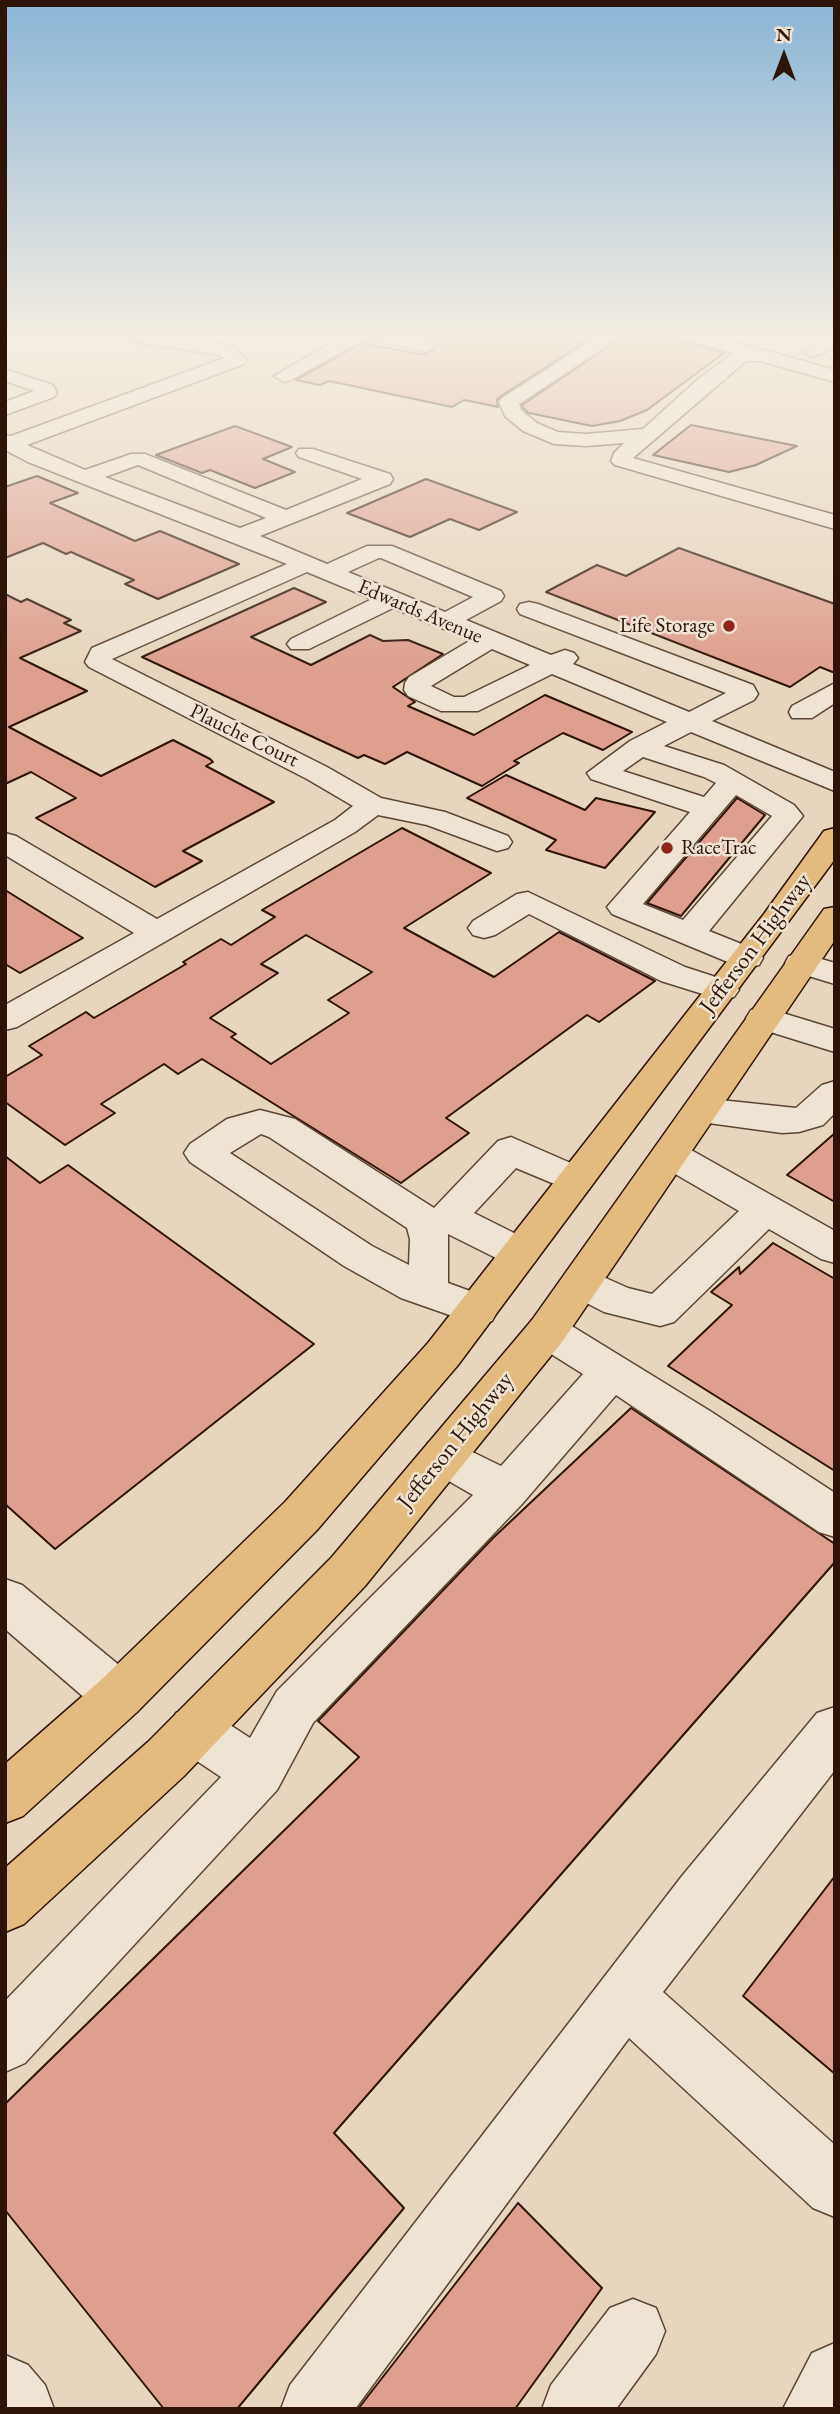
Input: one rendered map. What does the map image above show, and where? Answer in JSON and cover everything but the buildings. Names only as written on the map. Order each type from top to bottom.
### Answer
[{"type":"main road","name":"Jefferson Highway","points":[[5,1798],[119,1696],[301,1516],[443,1354],[747,958],[835,837]]},
{"type":"main road","name":"Jefferson Highway","points":[[5,1905],[194,1730],[348,1572],[547,1331],[763,1018],[818,969],[835,916]]},
{"type":"street","name":"Edwards Avenue","points":[[13,446],[36,458],[240,537],[835,782]]},
{"type":"street","points":[[634,446],[624,453],[622,461],[835,522]]},
{"type":"street","points":[[240,537],[382,479],[306,453]]},
{"type":"street","points":[[5,469],[36,458]]},
{"type":"street","points":[[85,477],[138,458],[287,518]]},
{"type":"street","points":[[316,568],[374,551],[384,551],[492,596],[444,622]]},
{"type":"street","name":"Plauche Court","points":[[316,568],[101,653],[99,662],[317,773],[372,805]]},
{"type":"street","points":[[300,644],[390,600]]},
{"type":"street","points":[[529,609],[744,691],[744,694],[690,724],[640,747],[601,773],[709,808]]},
{"type":"street","points":[[488,641],[418,683],[417,690],[450,705],[469,705],[603,637]]},
{"type":"street","points":[[802,712],[835,691]]},
{"type":"street","points":[[640,747],[714,771],[784,811],[788,816],[689,934]]},
{"type":"street","points":[[733,781],[623,905],[747,958]]},
{"type":"street","points":[[5,1019],[345,826],[372,805],[435,818],[497,842]]},
{"type":"street","points":[[5,842],[156,933]]},
{"type":"street","points":[[484,928],[528,901],[673,974],[722,990]]},
{"type":"street","points":[[763,1018],[835,1041]]},
{"type":"street","points":[[701,1111],[782,1121],[799,1120],[810,1116],[835,1093]]},
{"type":"street","points":[[427,1291],[430,1239],[424,1220],[282,1128],[260,1122],[240,1128],[203,1153],[358,1256],[427,1291],[478,1310]]},
{"type":"street","points":[[520,1253],[448,1217],[511,1150],[576,1180]]},
{"type":"street","points":[[671,1155],[835,1249]]},
{"type":"street","points":[[581,1282],[618,1301],[660,1311],[764,1210]]},
{"type":"street","points":[[547,1331],[835,1518]]},
{"type":"street","points":[[5,2043],[259,1773],[295,1707],[506,1491],[611,1371]]},
{"type":"street","points":[[444,1456],[506,1491]]},
{"type":"street","points":[[8,1606],[119,1696]]},
{"type":"street","points":[[194,1730],[259,1773]]},
{"type":"street","points":[[314,2409],[624,1995],[835,1730]]},
{"type":"street","points":[[624,1995],[835,2186]]},
{"type":"street","points":[[575,2409],[633,2331]]},
{"type":"street","points":[[816,2409],[835,2376]]},
{"type":"street","points":[[5,2388],[21,2409]]},
{"type":"place","name":"Life Storage","points":[[729,626]]},
{"type":"place","name":"RaceTrac","points":[[667,848]]}]
